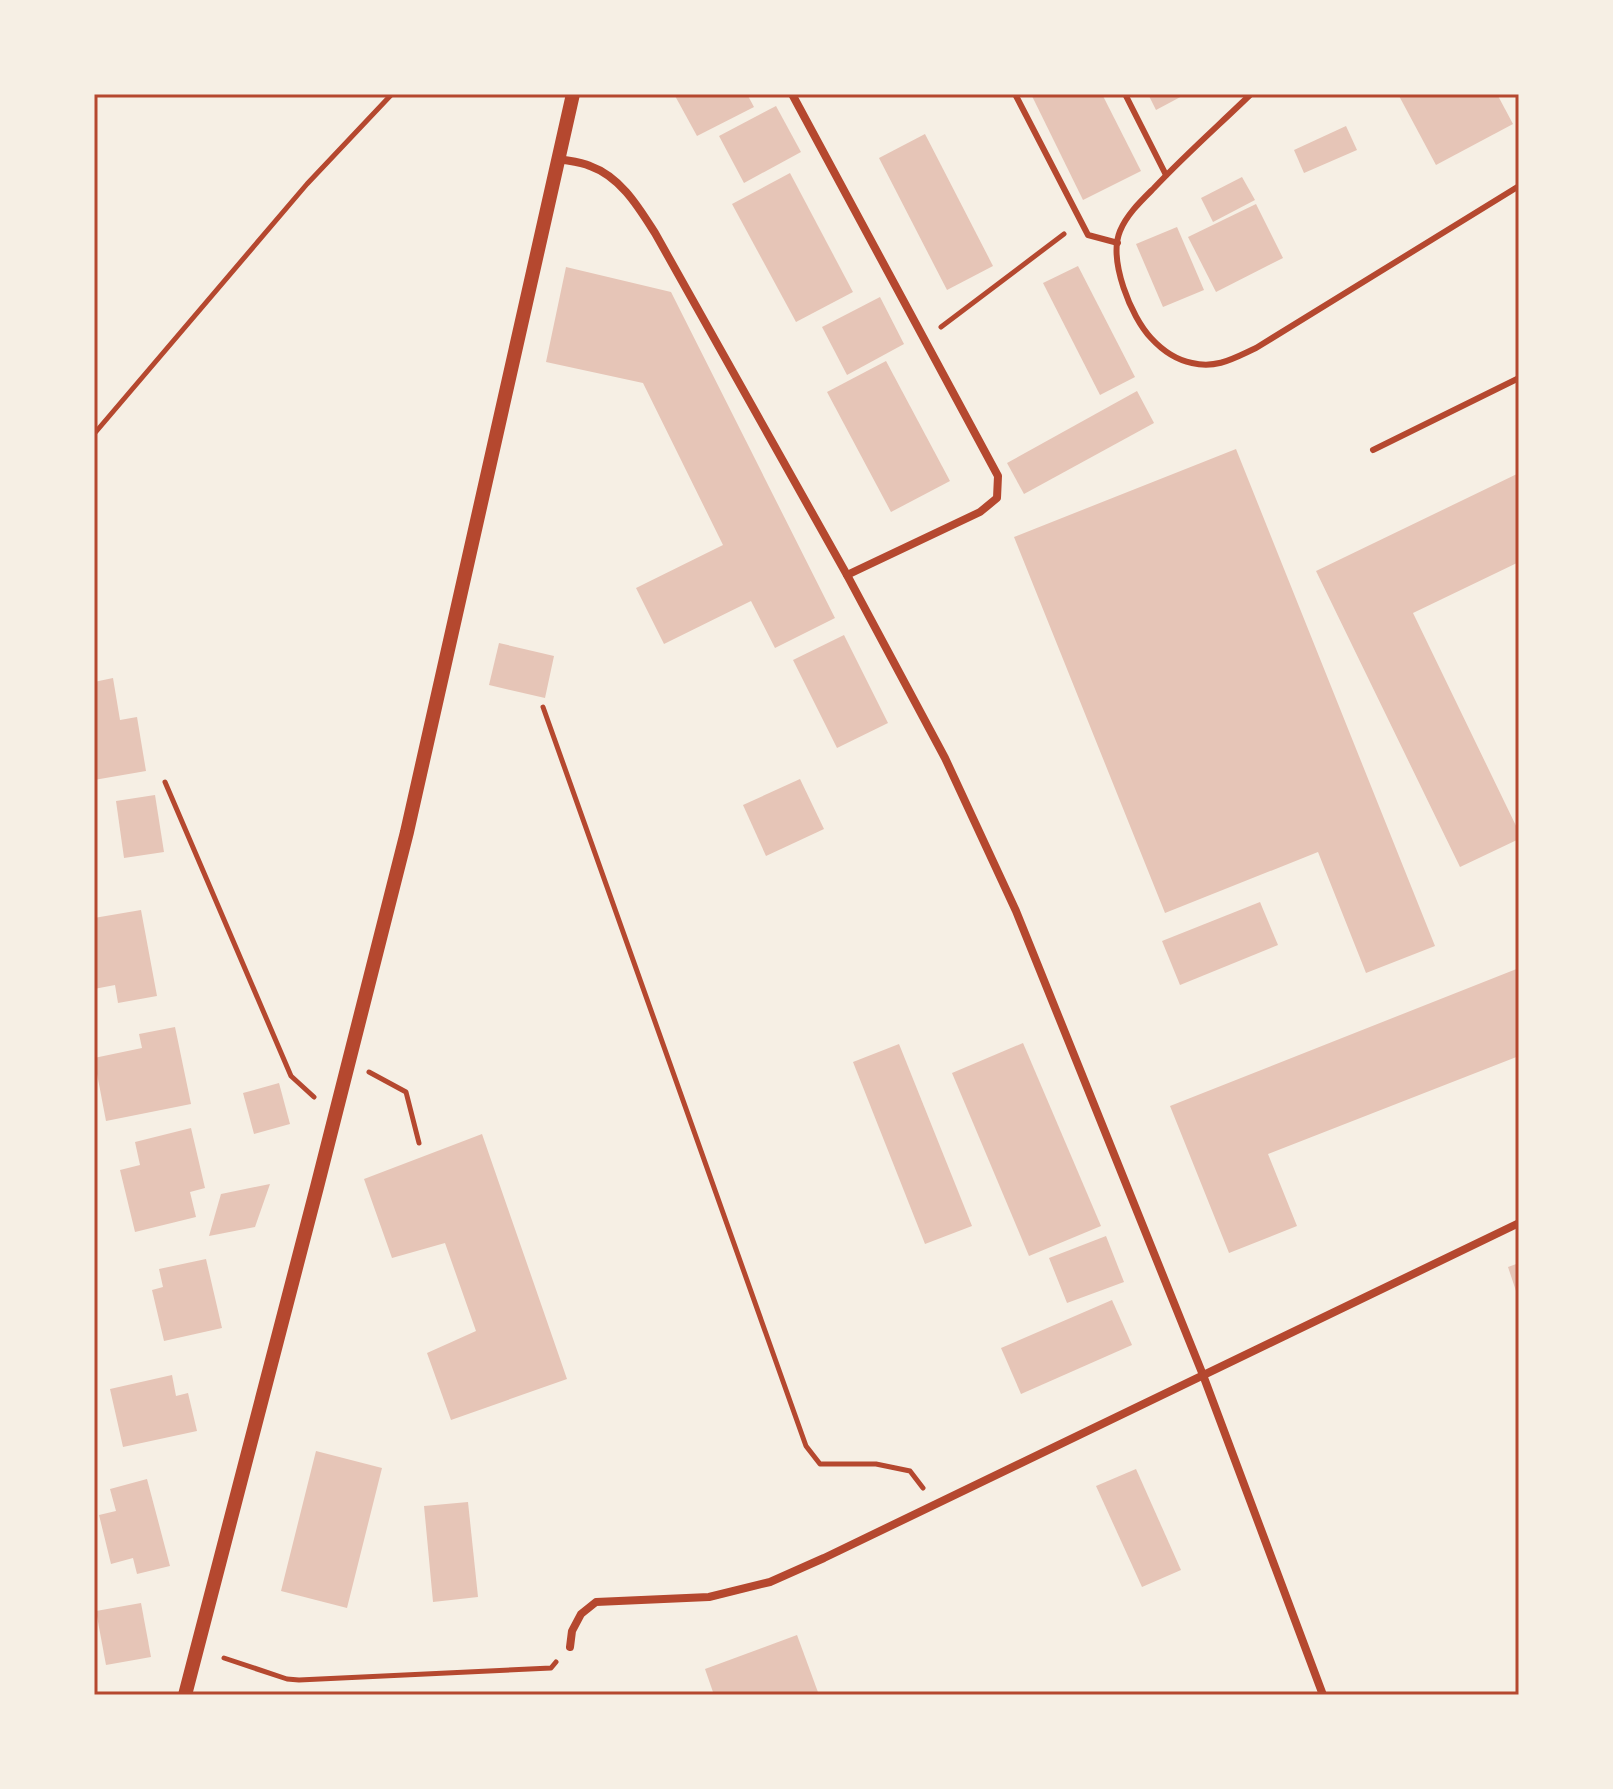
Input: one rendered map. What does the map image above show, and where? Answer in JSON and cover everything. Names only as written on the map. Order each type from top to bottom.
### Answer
[{"type":"street","points":[[185,1695],[407,832],[573,94]]},
{"type":"street","points":[[792,94],[998,476],[997,498],[980,512],[847,575]]},
{"type":"street","points":[[559,159],[591,166],[618,183],[638,207],[847,575],[945,758],[1016,911],[1203,1375],[1322,1692],[1309,1695]]},
{"type":"street","points":[[570,1647],[572,1631],[581,1614],[596,1602],[709,1597],[770,1582],[1519,1223]]},
{"type":"lane","points":[[1015,94],[1088,235],[1118,243]]},
{"type":"lane","points":[[1125,94],[1166,175]]},
{"type":"lane","points":[[1251,94],[1137,205],[1120,231],[1117,254],[1128,301],[1150,337],[1167,353],[1193,364],[1221,365],[1256,348],[1519,186]]},
{"type":"lane","points":[[1373,450],[1519,378]]},
{"type":"path","points":[[94,434],[307,184],[392,94]]},
{"type":"path","points":[[925,340],[1081,221]]},
{"type":"path","points":[[543,707],[806,1446],[820,1464],[876,1464],[910,1471],[934,1504]]},
{"type":"path","points":[[165,782],[291,1076],[335,1117]]},
{"type":"path","points":[[349,1061],[406,1092],[419,1143]]},
{"type":"path","points":[[224,1658],[287,1679],[299,1680],[551,1668],[570,1647]]},
{"type":"building","points":[[674,94],[747,94],[754,107],[697,136]]},
{"type":"building","points":[[1031,94],[1102,94],[1141,171],[1083,200]]},
{"type":"building","points":[[1148,94],[1186,94],[1156,110]]},
{"type":"building","points":[[1398,94],[1497,94],[1513,124],[1436,165]]},
{"type":"building","points":[[776,106],[801,152],[744,183],[719,136]]},
{"type":"building","points":[[1346,126],[1357,150],[1304,173],[1294,150]]},
{"type":"building","points":[[925,134],[993,266],[947,290],[879,158]]},
{"type":"building","points":[[790,173],[853,292],[796,322],[732,204]]},
{"type":"building","points":[[1242,177],[1255,200],[1213,222],[1201,198]]},
{"type":"building","points":[[1256,204],[1283,258],[1216,292],[1188,237]]},
{"type":"building","points":[[1177,227],[1204,290],[1163,307],[1136,244]]},
{"type":"building","points":[[1078,266],[1135,377],[1100,395],[1043,283]]},
{"type":"building","points":[[566,267],[671,292],[835,618],[775,648],[751,601],[664,644],[636,588],[723,545],[643,383],[546,362]]},
{"type":"building","points":[[880,297],[904,344],[847,375],[822,327]]},
{"type":"building","points":[[886,361],[950,481],[891,512],[827,392]]},
{"type":"building","points":[[1137,391],[1154,423],[1024,494],[1007,463]]},
{"type":"building","points":[[1236,449],[1435,946],[1366,973],[1318,852],[1165,913],[1014,537]]},
{"type":"building","points":[[1519,473],[1519,562],[1413,613],[1519,832],[1519,839],[1460,867],[1316,571]]},
{"type":"building","points":[[844,635],[888,723],[837,748],[793,660]]},
{"type":"building","points":[[499,643],[554,656],[545,698],[489,685]]},
{"type":"building","points":[[113,678],[120,720],[137,717],[146,771],[94,780],[94,682]]},
{"type":"building","points":[[800,779],[824,829],[766,856],[743,805]]},
{"type":"building","points":[[155,795],[164,852],[124,858],[116,801]]},
{"type":"building","points":[[1260,902],[1278,945],[1180,985],[1162,941]]},
{"type":"building","points":[[141,910],[157,996],[118,1003],[115,985],[94,989],[94,918]]},
{"type":"building","points":[[1519,968],[1519,1056],[1268,1154],[1297,1226],[1229,1253],[1170,1106]]},
{"type":"building","points":[[175,1027],[191,1104],[106,1121],[94,1058],[142,1048],[139,1034]]},
{"type":"building","points":[[1023,1043],[1101,1226],[1029,1256],[952,1073]]},
{"type":"building","points":[[899,1044],[972,1226],[925,1244],[853,1062]]},
{"type":"building","points":[[279,1083],[290,1124],[254,1134],[243,1093]]},
{"type":"building","points":[[191,1128],[205,1188],[190,1192],[196,1217],[135,1232],[120,1170],[140,1165],[135,1142]]},
{"type":"building","points":[[482,1134],[567,1379],[451,1420],[427,1353],[476,1331],[445,1243],[392,1258],[364,1179]]},
{"type":"building","points":[[270,1184],[255,1227],[209,1236],[221,1194]]},
{"type":"building","points":[[1106,1236],[1124,1282],[1067,1303],[1049,1258]]},
{"type":"building","points":[[206,1259],[222,1328],[164,1341],[152,1290],[163,1287],[159,1269]]},
{"type":"building","points":[[1519,1263],[1519,1297],[1518,1297],[1508,1267]]},
{"type":"building","points":[[1112,1300],[1132,1345],[1021,1394],[1001,1348]]},
{"type":"building","points":[[172,1375],[176,1396],[188,1393],[197,1431],[123,1447],[110,1389]]},
{"type":"building","points":[[316,1451],[382,1468],[347,1608],[281,1591]]},
{"type":"building","points":[[1136,1469],[1181,1570],[1142,1587],[1096,1486]]},
{"type":"building","points":[[147,1479],[170,1566],[137,1574],[133,1558],[111,1564],[99,1515],[116,1511],[110,1489]]},
{"type":"building","points":[[468,1502],[478,1597],[433,1602],[424,1506]]},
{"type":"building","points":[[141,1603],[151,1657],[106,1665],[96,1611]]},
{"type":"building","points":[[797,1635],[819,1695],[714,1695],[705,1669]]}]
